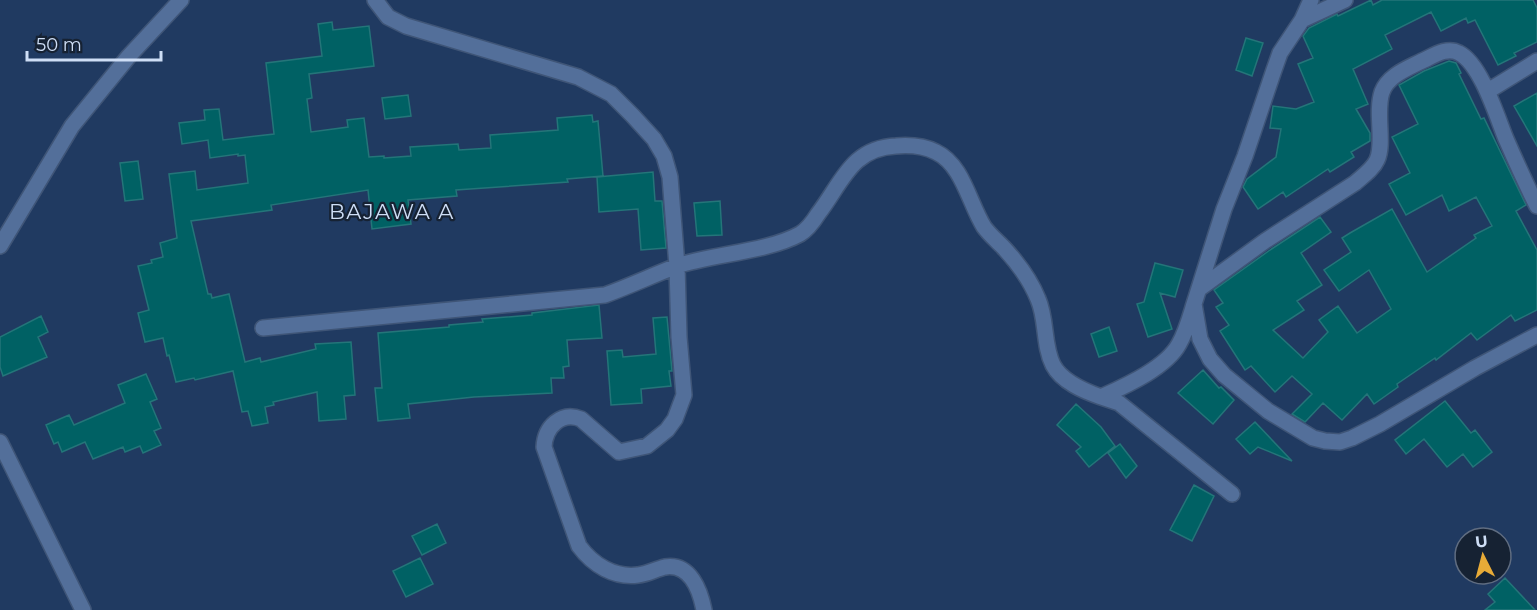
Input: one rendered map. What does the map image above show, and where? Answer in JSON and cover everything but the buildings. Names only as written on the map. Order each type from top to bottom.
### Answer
[{"type":"street","points":[[0,246],[72,126],[129,56],[181,0]]},
{"type":"street","points":[[375,0],[388,17],[406,26],[578,77],[611,94],[640,123],[664,156],[670,177],[677,266],[679,337],[684,395],[678,413],[667,430],[647,446],[619,452],[581,419],[574,416],[558,420],[549,427],[544,447],[579,546],[587,557],[611,572],[625,576],[640,575],[667,567],[684,570],[694,582],[704,610]]},
{"type":"street","points":[[1101,397],[1133,382],[1167,358],[1179,345],[1200,289],[1224,209],[1277,62],[1311,0]]},
{"type":"street","points":[[1302,20],[1345,0]]},
{"type":"street","points":[[1200,289],[1265,241],[1355,183],[1369,171],[1377,161],[1380,152],[1380,101],[1386,84],[1394,76],[1437,54],[1450,51],[1461,53],[1488,91],[1506,139],[1537,206]]},
{"type":"street","points":[[1488,91],[1537,61]]},
{"type":"street","points":[[263,328],[606,295],[677,266],[774,243],[800,234],[811,225],[829,201],[844,175],[862,155],[890,146],[930,149],[940,154],[955,169],[984,226],[1019,265],[1038,299],[1053,366],[1071,383],[1119,403],[1232,494]]},
{"type":"street","points":[[1194,304],[1200,339],[1209,359],[1224,375],[1268,411],[1313,438],[1325,441],[1340,442],[1352,438],[1537,335]]},
{"type":"street","points":[[0,442],[84,610]]},
{"type":"district","name":"BAJAWA A","points":[[392,211]]}]
